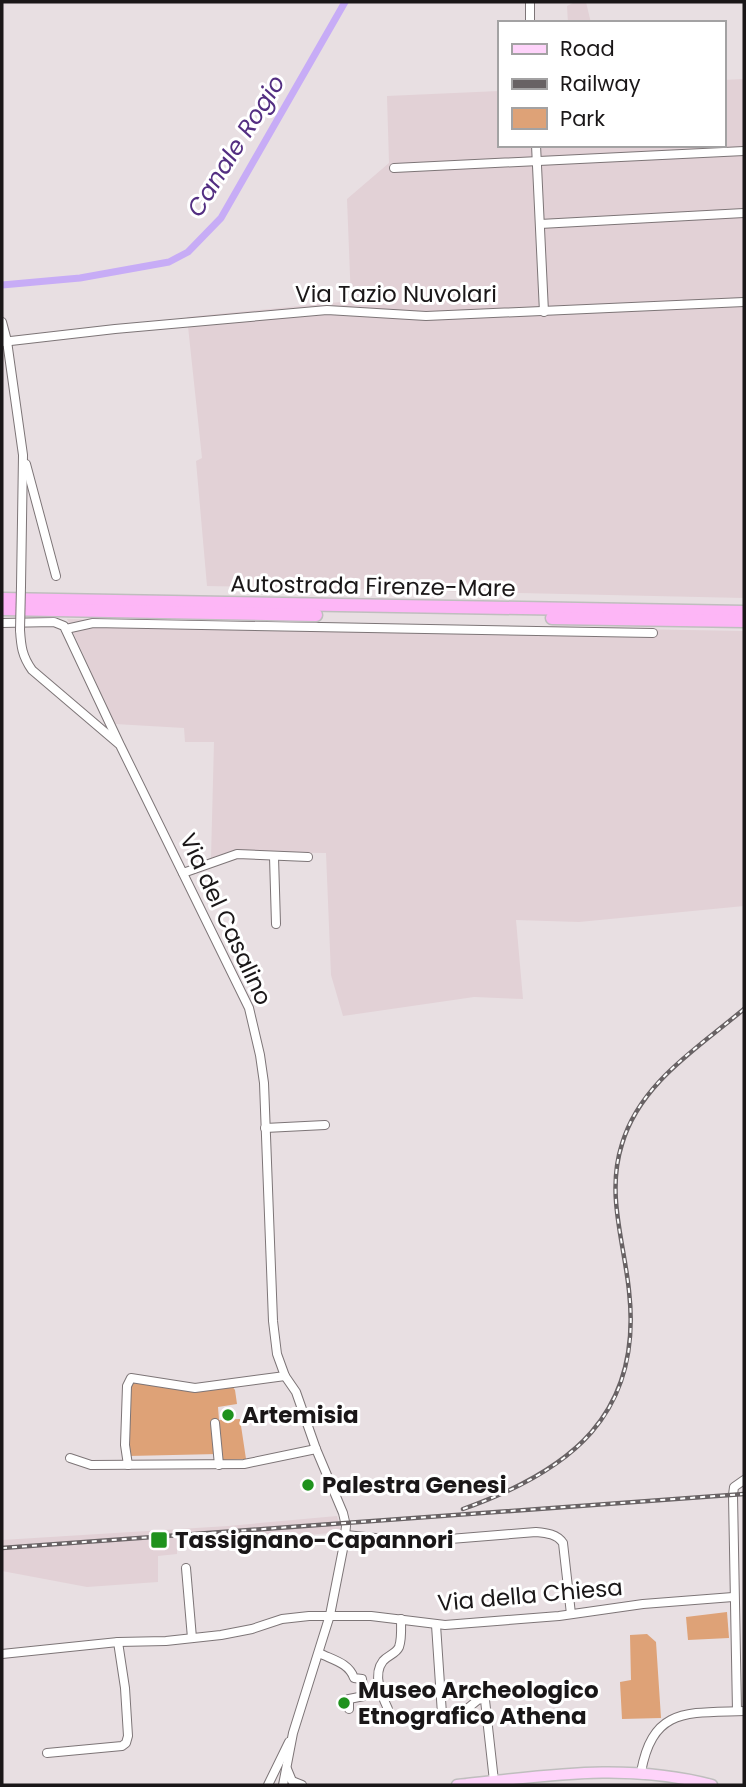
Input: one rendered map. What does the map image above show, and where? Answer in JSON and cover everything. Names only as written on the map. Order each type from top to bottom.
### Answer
[{"type":"highway","name":"Autostrada Firenze-Mare","points":[[2,599],[744,612]]},
{"type":"highway","name":"Autostrada Firenze-Mare","points":[[2,609],[744,621]]},
{"type":"main road","points":[[457,1785],[591,1771],[641,1772],[712,1785]]},
{"type":"street","points":[[530,2],[530,21]]},
{"type":"street","points":[[536,147],[544,312]]},
{"type":"street","points":[[394,168],[744,151]]},
{"type":"street","points":[[540,224],[744,214]]},
{"type":"street","name":"Via Tazio Nuvolari","points":[[4,341],[116,328],[327,310],[426,316],[744,302]]},
{"type":"street","name":"Via del Casalino","points":[[2,323],[23,455],[20,630],[23,658],[32,670],[120,746],[249,1007],[260,1055],[273,1321],[277,1354],[285,1376],[296,1392],[343,1513],[345,1535],[330,1615],[293,1733]]},
{"type":"street","points":[[23,455],[55,576]]},
{"type":"street","points":[[2,623],[54,622],[66,629],[120,746]]},
{"type":"street","points":[[66,629],[93,623],[653,634]]},
{"type":"street","points":[[183,873],[233,855],[307,858]]},
{"type":"street","points":[[274,858],[276,924]]},
{"type":"street","points":[[265,1128],[325,1125]]},
{"type":"street","points":[[128,1465],[125,1445],[127,1386],[131,1378],[195,1388],[285,1376]]},
{"type":"street","points":[[215,1423],[219,1465]]},
{"type":"street","points":[[70,1458],[92,1465],[219,1465],[266,1461],[316,1448]]},
{"type":"street","points":[[641,1772],[650,1740],[667,1721],[682,1715],[740,1711],[733,1597],[733,1495],[734,1487],[744,1480]]},
{"type":"street","points":[[345,1535],[414,1542],[548,1533],[563,1543],[571,1614]]},
{"type":"street","points":[[186,1568],[192,1638]]},
{"type":"street","name":"Via della Chiesa","points":[[2,1654],[237,1633],[282,1619],[330,1615],[401,1619],[436,1625],[733,1597]]},
{"type":"street","points":[[388,1709],[380,1690],[379,1673],[382,1662],[400,1646],[401,1619]]},
{"type":"street","points":[[436,1625],[442,1714],[444,1718],[455,1716],[479,1699],[485,1700],[494,1781]]},
{"type":"street","points":[[47,1753],[122,1746],[126,1743],[128,1735],[125,1688],[118,1642]]},
{"type":"street","points":[[319,1653],[347,1666],[352,1670],[354,1678],[362,1679],[363,1696],[349,1699],[349,1709]]},
{"type":"street","points":[[283,1785],[293,1733]]},
{"type":"street","points":[[268,1785],[293,1733]]},
{"type":"street","points":[[287,1769],[292,1781],[302,1785]]},
{"type":"shaded area","points":[[575,2],[586,2],[591,21],[568,21],[567,6]]},
{"type":"shaded area","points":[[744,79],[744,598],[207,586],[196,461],[202,458],[187,317],[351,301],[347,199],[389,163],[387,96],[498,91],[498,147],[725,147],[725,80]]},
{"type":"shaded area","points":[[67,619],[744,631],[744,906],[579,922],[516,920],[523,999],[474,997],[343,1016],[331,975],[326,853],[229,852],[211,858],[214,742],[185,742],[184,728],[115,724]]},
{"type":"shaded area","points":[[337,1516],[341,1532],[177,1547],[177,1554],[158,1556],[158,1582],[87,1587],[2,1571],[2,1540],[228,1526]]},
{"type":"green space","points":[[131,1381],[196,1391],[231,1385],[235,1390],[237,1404],[218,1407],[219,1420],[240,1419],[246,1459],[223,1460],[218,1454],[128,1456]]},
{"type":"green space","points":[[727,1612],[729,1638],[688,1640],[686,1617]]},
{"type":"green space","points":[[647,1634],[656,1642],[661,1718],[622,1719],[620,1682],[631,1680],[630,1635]]},
{"type":"waterway","name":"Canale Rogio","points":[[2,285],[80,278],[169,262],[188,252],[221,218],[345,2]]},
{"type":"railway","points":[[463,1509],[536,1476],[566,1456],[591,1432],[611,1404],[624,1372],[630,1334],[629,1291],[616,1199],[622,1144],[631,1122],[656,1085],[672,1068],[744,1009]]},
{"type":"railway","points":[[2,1548],[744,1494]]},
{"type":"place","name":"Artemisia","points":[[228,1415]]},
{"type":"place","name":"Palestra Genesi","points":[[308,1485]]},
{"type":"place","name":"Tassignano-Capannori","points":[[159,1540]]},
{"type":"place","name":"Museo Archeologico Etnografico Athena","points":[[344,1703]]}]
